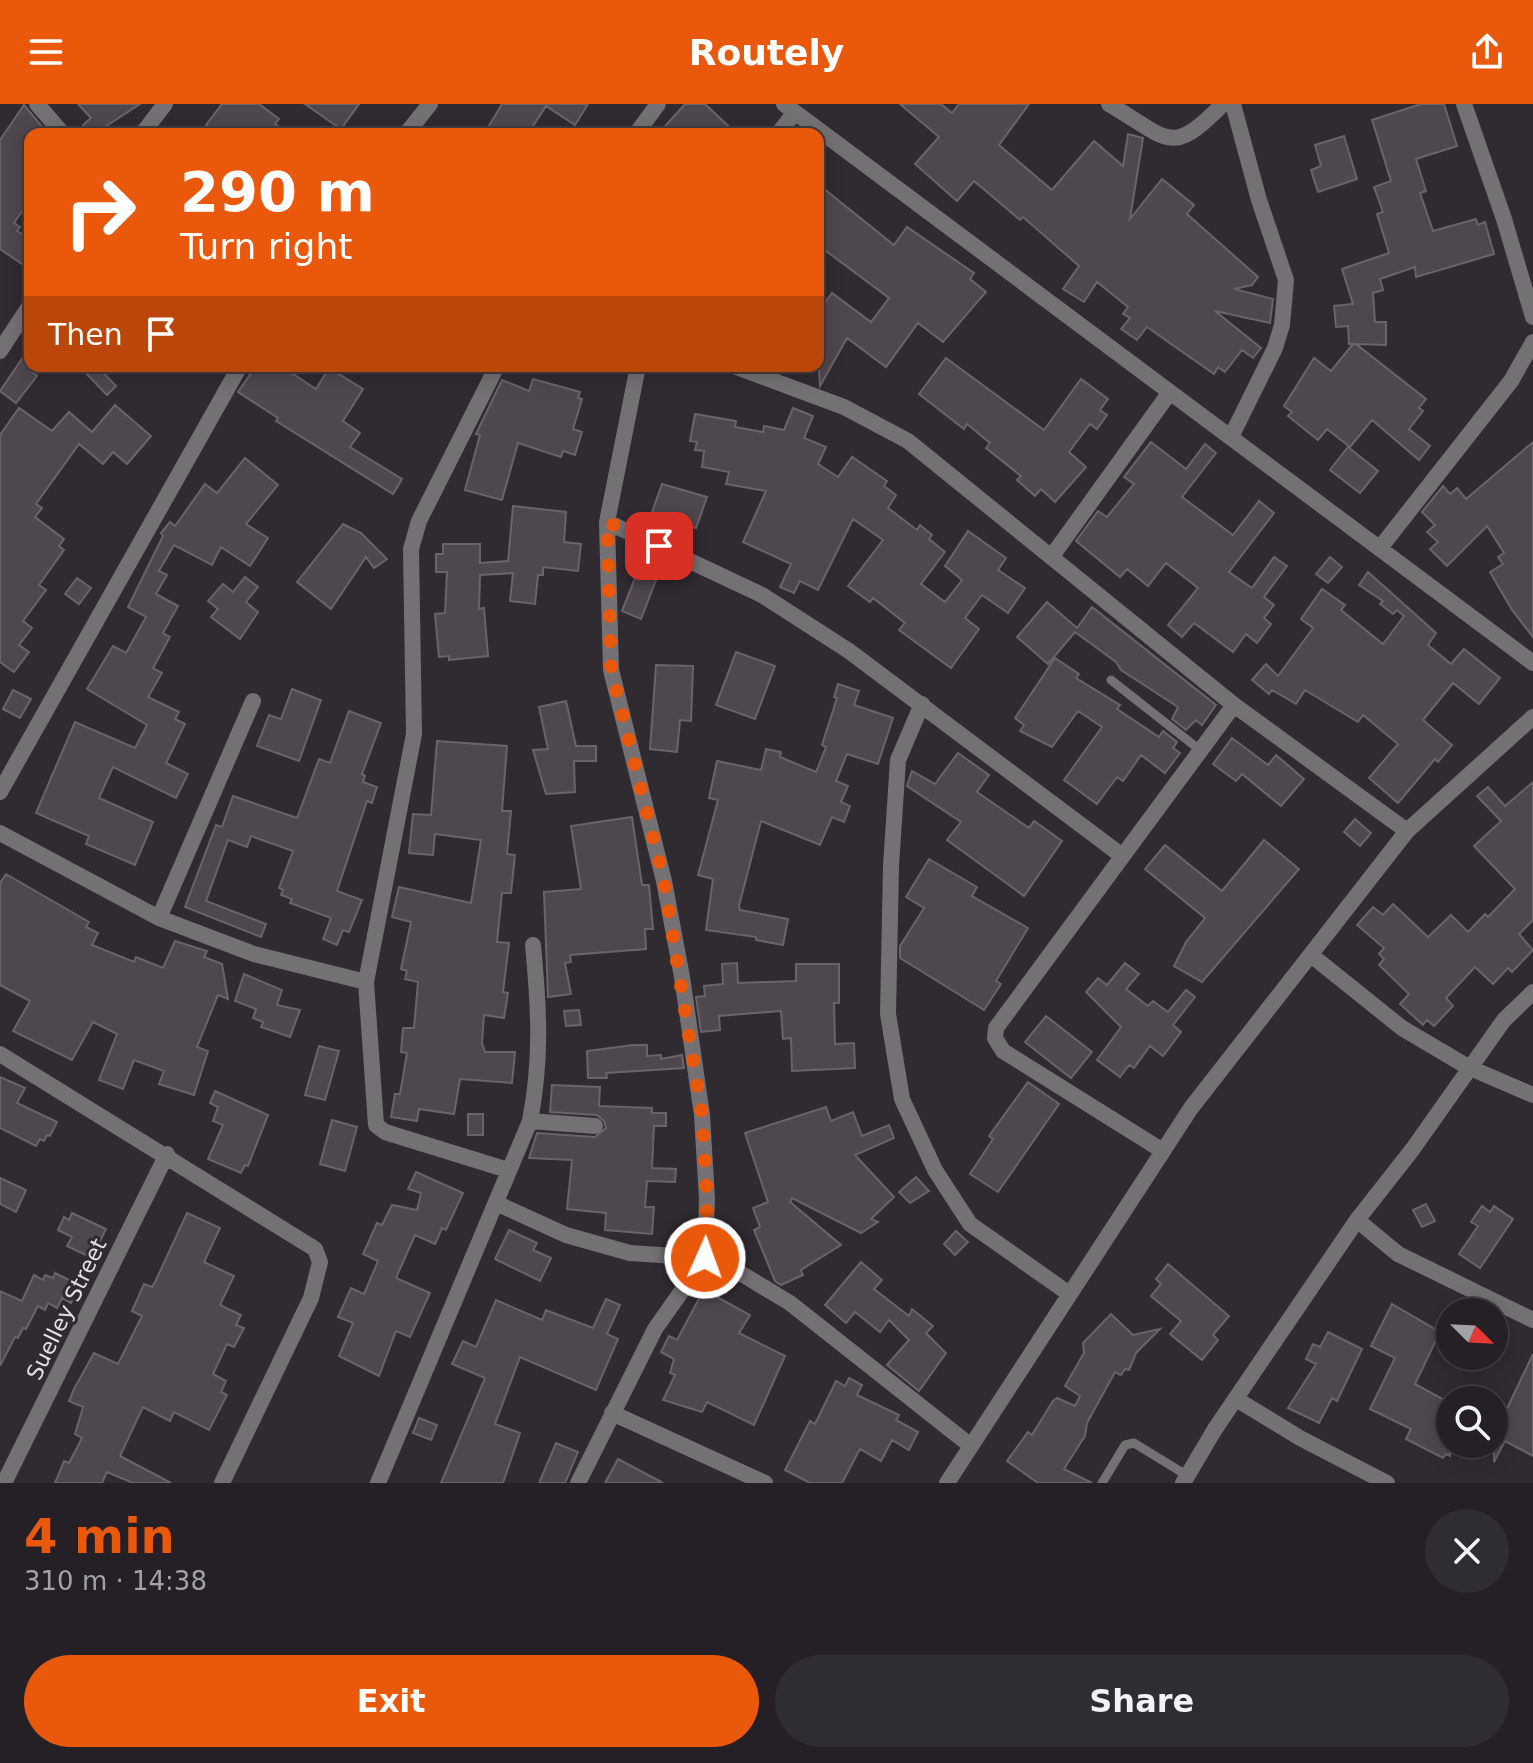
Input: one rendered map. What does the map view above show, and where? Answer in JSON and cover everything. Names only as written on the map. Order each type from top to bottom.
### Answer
[{"type":"street","points":[[37,104],[58,128]]},
{"type":"street","points":[[147,128],[165,104]]},
{"type":"street","points":[[411,128],[430,104]]},
{"type":"street","points":[[640,128],[658,104]]},
{"type":"street","points":[[1109,104],[1163,136],[1179,140],[1195,133],[1223,104]]},
{"type":"street","points":[[1231,437],[1275,348],[1282,325],[1286,280],[1259,200],[1233,104]]},
{"type":"street","points":[[1464,104],[1504,219],[1533,317]]},
{"type":"street","points":[[781,128],[790,108],[817,128]]},
{"type":"street","points":[[824,133],[1533,663]]},
{"type":"street","points":[[0,351],[24,314]]},
{"type":"street","points":[[1380,548],[1511,381],[1533,342]]},
{"type":"street","points":[[0,792],[237,372]]},
{"type":"street","points":[[494,372],[419,521],[411,549],[414,734],[366,982],[376,1125],[385,1132],[508,1170]]},
{"type":"street","points":[[578,1483],[655,1329],[705,1258],[707,1199],[702,1115],[664,881],[611,670],[607,522],[637,372]]},
{"type":"street","points":[[750,372],[844,407],[908,441],[1234,705],[1407,831]]},
{"type":"street","points":[[1052,556],[1170,392]]},
{"type":"street","points":[[607,522],[762,595],[922,704],[1121,855]]},
{"type":"street","points":[[159,918],[253,701]]},
{"type":"street","points":[[922,704],[898,760],[891,866],[888,1014],[902,1099],[935,1170],[970,1224],[1068,1293]]},
{"type":"street","points":[[1163,1151],[1003,1051],[995,1038],[996,1028],[1234,705]]},
{"type":"street","points":[[947,1483],[1191,1108],[1407,831],[1533,717]]},
{"type":"street","points":[[0,833],[159,918],[254,954],[366,982]]},
{"type":"street","points":[[378,1483],[530,1121],[539,1072],[541,1027],[533,945]]},
{"type":"street","points":[[1311,955],[1402,1028],[1468,1067],[1533,1095]]},
{"type":"street","points":[[1186,1479],[1357,1220],[1412,1150],[1504,1020],[1533,992]]},
{"type":"street","points":[[0,1054],[167,1154],[315,1249],[320,1262],[311,1298],[222,1483]]},
{"type":"street","points":[[530,1121],[595,1126]]},
{"type":"street","name":"Suelley Street","points":[[4,1483],[167,1154]]},
{"type":"street","points":[[496,1203],[566,1235],[630,1253],[705,1258],[747,1275],[790,1303],[971,1446]]},
{"type":"street","points":[[1357,1220],[1398,1254],[1533,1320]]},
{"type":"street","points":[[1236,1399],[1300,1438],[1387,1483]]},
{"type":"street","points":[[612,1413],[765,1483]]},
{"type":"lane","points":[[1111,680],[1200,750]]},
{"type":"lane","points":[[1102,1483],[1125,1445],[1134,1443],[1186,1479]]},
{"type":"building","points":[[78,104],[140,104],[103,128],[87,128],[83,125],[91,118]]},
{"type":"building","points":[[222,104],[259,104],[279,119],[275,124],[281,128],[210,128],[206,125]]},
{"type":"building","points":[[305,104],[359,104],[340,128]]},
{"type":"building","points":[[502,104],[588,104],[575,125],[546,106],[532,128],[488,128]]},
{"type":"building","points":[[685,104],[705,104],[731,128],[663,128]]},
{"type":"building","points":[[900,104],[941,104],[952,113],[959,104],[1029,104],[999,145],[1052,190],[1094,141],[1123,166],[1128,134],[1143,138],[1130,219],[1162,179],[1194,205],[1187,214],[1258,277],[1252,285],[1234,289],[1273,299],[1270,323],[1215,311],[1261,348],[1253,358],[1242,350],[1225,372],[1218,367],[1214,374],[1147,327],[1137,340],[1121,329],[1130,318],[1123,314],[1128,307],[1097,282],[1084,302],[1063,289],[1079,266],[1023,217],[1020,220],[974,181],[957,201],[915,164],[939,137]]},
{"type":"building","points":[[1421,104],[1444,104],[1457,146],[1416,159],[1426,191],[1420,193],[1433,231],[1476,219],[1478,225],[1485,222],[1494,254],[1416,277],[1415,267],[1380,279],[1383,290],[1373,293],[1375,322],[1386,322],[1386,345],[1356,344],[1426,399],[1419,408],[1423,411],[1409,429],[1430,446],[1419,460],[1372,420],[1350,447],[1327,429],[1318,440],[1288,416],[1292,412],[1284,406],[1314,358],[1331,371],[1353,344],[1349,344],[1348,326],[1336,327],[1334,306],[1353,304],[1342,269],[1389,253],[1377,214],[1383,212],[1374,187],[1391,181],[1372,120]]},
{"type":"building","points":[[24,105],[43,128],[24,128],[24,209],[14,223],[20,227],[17,231],[24,235],[24,265],[0,249],[0,140]]},
{"type":"building","points":[[1344,136],[1357,179],[1318,192],[1311,170],[1321,166],[1315,145]]},
{"type":"building","points":[[824,189],[894,245],[907,227],[974,273],[970,279],[986,292],[943,342],[918,323],[886,367],[847,338],[820,386],[819,372],[824,372],[824,304],[832,293],[871,322],[889,298],[824,249]]},
{"type":"building","points":[[24,356],[24,372],[32,372],[37,376],[16,403],[0,391]]},
{"type":"building","points":[[946,358],[1044,430],[1081,379],[1108,399],[1100,410],[1107,415],[1097,429],[1090,424],[1069,452],[1086,467],[1055,502],[1041,489],[1035,496],[1017,480],[1021,476],[986,448],[990,443],[967,424],[964,429],[919,394]]},
{"type":"building","points":[[85,372],[103,372],[116,386],[107,395]]},
{"type":"building","points":[[252,372],[290,372],[316,389],[327,372],[335,372],[363,389],[343,421],[360,433],[350,447],[402,479],[393,494],[276,421],[278,418],[238,392]]},
{"type":"building","points":[[533,379],[580,392],[578,398],[582,399],[573,429],[582,432],[575,455],[563,451],[561,457],[518,443],[502,500],[465,490],[480,435],[476,434],[502,380],[529,391]]},
{"type":"building","points":[[115,405],[151,436],[127,464],[113,452],[103,464],[79,444],[36,504],[42,508],[35,517],[64,539],[59,546],[64,550],[39,585],[46,590],[23,621],[32,628],[19,645],[29,652],[14,672],[0,662],[0,435],[19,408],[52,431],[69,412],[92,432]]},
{"type":"building","points":[[793,408],[813,416],[804,438],[826,447],[818,464],[838,477],[852,457],[887,481],[884,486],[896,495],[888,508],[917,530],[920,525],[932,535],[929,539],[945,552],[921,584],[945,602],[962,580],[945,566],[968,531],[1006,558],[998,570],[1025,588],[1008,613],[982,595],[965,618],[979,629],[951,668],[899,630],[905,623],[873,598],[870,602],[848,586],[883,540],[853,519],[818,590],[800,581],[794,593],[780,587],[791,564],[743,542],[766,491],[726,484],[729,472],[702,467],[704,451],[695,450],[697,442],[690,441],[695,414],[736,421],[735,427],[763,432],[764,426],[784,430]]},
{"type":"building","points":[[1151,442],[1186,469],[1205,444],[1216,453],[1182,497],[1233,535],[1259,501],[1274,513],[1229,572],[1252,588],[1274,557],[1287,566],[1264,597],[1274,605],[1264,618],[1271,624],[1257,643],[1246,634],[1233,652],[1194,623],[1182,637],[1168,625],[1198,588],[1166,563],[1148,586],[1127,569],[1120,577],[1076,541],[1098,511],[1107,517],[1134,484],[1124,477]]},
{"type":"building","points":[[1533,442],[1533,637],[1512,610],[1490,572],[1503,564],[1498,557],[1504,553],[1487,526],[1447,566],[1430,549],[1438,542],[1427,532],[1435,525],[1422,512],[1443,486],[1450,494],[1457,488],[1466,499]]},
{"type":"building","points":[[1348,447],[1378,471],[1360,493],[1330,470]]},
{"type":"building","points":[[245,458],[278,485],[246,524],[268,538],[250,566],[221,547],[212,565],[174,545],[159,571],[167,575],[156,594],[178,606],[163,633],[170,637],[153,668],[162,673],[148,697],[179,712],[175,719],[185,724],[166,763],[188,774],[176,798],[113,767],[99,798],[153,822],[135,865],[86,844],[89,836],[36,813],[75,722],[135,748],[147,725],[87,689],[113,646],[126,653],[146,617],[128,607],[163,536],[161,533],[170,522],[175,526],[205,484],[217,493]]},
{"type":"building","points":[[662,484],[707,497],[696,528],[651,515]]},
{"type":"building","points":[[513,506],[566,512],[564,542],[581,544],[578,571],[543,567],[543,575],[538,575],[535,604],[510,601],[513,573],[480,575],[479,609],[484,608],[488,656],[449,660],[449,656],[439,657],[435,614],[445,613],[447,572],[436,572],[436,554],[443,554],[443,544],[480,544],[480,563],[508,561]]},
{"type":"building","points":[[343,524],[361,533],[387,559],[374,568],[366,557],[331,609],[297,582]]},
{"type":"building","points":[[1330,557],[1342,567],[1328,583],[1316,574]]},
{"type":"building","points":[[1368,572],[1436,633],[1428,645],[1451,664],[1464,649],[1500,678],[1479,704],[1453,683],[1423,720],[1452,745],[1438,762],[1435,759],[1398,803],[1369,778],[1398,744],[1363,715],[1358,722],[1305,690],[1296,704],[1272,690],[1269,694],[1252,680],[1266,664],[1278,676],[1313,628],[1301,619],[1322,589],[1345,605],[1341,610],[1383,644],[1404,616],[1397,610],[1393,614],[1380,604],[1383,601],[1359,585]]},
{"type":"building","points":[[637,573],[656,580],[641,619],[622,611]]},
{"type":"building","points":[[245,577],[258,587],[246,602],[258,612],[240,639],[211,617],[218,609],[208,601],[223,584],[233,592]]},
{"type":"building","points":[[77,578],[91,588],[79,604],[65,594]]},
{"type":"building","points":[[1047,602],[1077,628],[1092,607],[1216,705],[1202,725],[1196,720],[1186,730],[1172,719],[1178,707],[1121,670],[1116,662],[1075,632],[1048,664],[1017,637]]},
{"type":"building","points":[[736,652],[775,666],[755,719],[716,705]]},
{"type":"building","points":[[1055,658],[1079,674],[1076,678],[1120,705],[1117,709],[1159,737],[1163,731],[1177,742],[1173,748],[1180,753],[1165,773],[1141,755],[1123,781],[1117,777],[1097,804],[1064,780],[1102,727],[1078,711],[1052,747],[1020,731],[1024,725],[1015,718]]},
{"type":"building","points":[[656,665],[693,666],[691,721],[680,720],[677,752],[650,749]]},
{"type":"building","points":[[838,684],[859,691],[854,705],[893,718],[878,764],[847,754],[836,781],[848,786],[841,802],[850,806],[844,822],[832,817],[820,845],[761,821],[739,906],[740,910],[788,919],[783,945],[756,940],[756,937],[706,930],[713,879],[698,875],[718,800],[709,798],[717,761],[761,770],[766,749],[781,752],[780,757],[816,772],[826,747],[822,745],[837,698],[834,697]]},
{"type":"building","points":[[292,689],[321,700],[299,761],[257,746],[269,715],[281,719]]},
{"type":"building","points":[[13,690],[31,699],[20,718],[3,709]]},
{"type":"building","points":[[566,701],[576,746],[596,746],[596,761],[574,761],[575,792],[546,794],[533,750],[548,749],[539,707]]},
{"type":"building","points":[[349,711],[381,723],[362,774],[365,776],[363,782],[377,787],[372,803],[367,801],[337,891],[362,900],[349,932],[343,930],[337,945],[323,939],[331,918],[290,903],[292,899],[281,895],[283,890],[279,888],[293,851],[251,836],[247,847],[228,840],[206,901],[266,924],[261,937],[185,907],[216,825],[222,827],[233,796],[297,818],[319,759],[330,763]]},
{"type":"building","points":[[1232,738],[1268,765],[1276,755],[1304,779],[1281,806],[1242,774],[1236,781],[1213,764]]},
{"type":"building","points":[[437,741],[507,746],[502,811],[511,811],[507,854],[515,855],[511,893],[502,893],[497,942],[509,943],[503,992],[508,993],[504,1018],[484,1015],[482,1043],[485,1052],[515,1052],[512,1083],[460,1079],[454,1114],[419,1109],[417,1121],[391,1117],[395,1094],[400,1094],[407,1053],[401,1052],[403,1028],[414,1028],[418,982],[405,979],[407,971],[401,969],[411,922],[392,917],[399,887],[471,903],[481,840],[435,834],[433,855],[409,853],[413,814],[431,815]]},
{"type":"building","points":[[958,753],[989,775],[977,792],[1029,828],[1034,821],[1062,841],[1024,896],[947,840],[961,822],[907,786],[912,771],[935,784]]},
{"type":"building","points":[[1533,782],[1533,920],[1519,934],[1533,950],[1512,972],[1508,968],[1493,984],[1475,967],[1446,998],[1453,1006],[1434,1026],[1427,1020],[1423,1025],[1400,1004],[1409,994],[1379,965],[1384,959],[1379,954],[1384,948],[1357,925],[1373,907],[1383,915],[1393,904],[1428,937],[1451,915],[1468,932],[1485,914],[1488,917],[1515,889],[1474,846],[1501,821],[1477,796],[1488,787],[1505,806]]},
{"type":"building","points":[[632,817],[642,885],[649,885],[653,929],[645,929],[646,949],[570,955],[571,962],[565,963],[571,994],[548,997],[544,892],[581,889],[571,826]]},
{"type":"building","points":[[1355,819],[1371,833],[1360,846],[1344,832]]},
{"type":"building","points":[[1264,840],[1299,869],[1202,982],[1174,966],[1186,942],[1205,918],[1145,869],[1165,845],[1222,891]]},
{"type":"building","points":[[929,859],[977,887],[972,896],[1028,928],[996,981],[1001,984],[984,1010],[900,958],[900,946],[924,908],[906,897]]},
{"type":"building","points":[[6,874],[89,922],[86,927],[98,933],[92,945],[134,962],[136,957],[163,968],[175,941],[207,951],[204,957],[222,964],[228,999],[218,995],[197,1047],[208,1051],[194,1095],[159,1084],[164,1071],[134,1060],[123,1089],[99,1080],[117,1034],[93,1022],[72,1060],[13,1031],[30,1001],[0,985],[0,883]]},
{"type":"building","points":[[737,963],[738,983],[796,981],[796,964],[839,964],[839,1003],[834,1003],[835,1044],[854,1043],[855,1068],[792,1071],[791,1038],[783,1039],[781,1011],[719,1016],[720,1030],[701,1032],[696,997],[705,996],[704,986],[723,984],[722,964]]},
{"type":"building","points":[[1125,963],[1139,974],[1126,989],[1148,1006],[1153,1001],[1168,1012],[1186,990],[1195,997],[1173,1025],[1181,1032],[1163,1056],[1150,1046],[1134,1068],[1129,1065],[1120,1077],[1097,1060],[1121,1027],[1086,992],[1098,978],[1107,985]]},
{"type":"building","points":[[244,974],[282,990],[277,1005],[300,1010],[290,1037],[261,1027],[263,1022],[253,1018],[256,1009],[235,1001]]},
{"type":"building","points":[[579,1010],[581,1025],[566,1026],[564,1011]]},
{"type":"building","points":[[1046,1016],[1092,1052],[1071,1078],[1025,1042]]},
{"type":"building","points":[[647,1045],[647,1056],[661,1055],[661,1059],[682,1055],[684,1068],[606,1073],[607,1078],[588,1078],[587,1051]]},
{"type":"building","points":[[319,1046],[339,1051],[325,1100],[305,1095]]},
{"type":"building","points":[[0,1077],[25,1088],[17,1103],[57,1122],[50,1136],[47,1135],[44,1141],[40,1139],[36,1146],[0,1128]]},
{"type":"building","points":[[1028,1082],[1059,1104],[998,1192],[970,1174],[993,1139],[989,1136]]},
{"type":"building","points":[[552,1085],[600,1087],[599,1106],[652,1108],[652,1113],[666,1113],[666,1126],[654,1126],[652,1168],[676,1169],[675,1182],[647,1181],[645,1207],[654,1207],[652,1234],[605,1230],[606,1213],[567,1209],[572,1160],[529,1158],[537,1133],[595,1137],[606,1128],[597,1115],[550,1112]]},
{"type":"building","points":[[215,1091],[268,1115],[248,1166],[245,1165],[241,1173],[208,1159],[223,1125],[213,1121],[218,1107],[210,1103]]},
{"type":"building","points":[[826,1107],[831,1121],[853,1112],[862,1136],[889,1125],[894,1138],[855,1155],[894,1197],[871,1219],[878,1222],[861,1233],[792,1198],[790,1202],[841,1245],[801,1270],[803,1275],[781,1285],[775,1281],[754,1230],[760,1227],[753,1208],[768,1202],[745,1133]]},
{"type":"building","points":[[468,1114],[483,1114],[483,1135],[468,1135]]},
{"type":"building","points":[[332,1120],[357,1127],[345,1171],[320,1164]]},
{"type":"building","points":[[416,1172],[463,1193],[446,1230],[442,1228],[435,1244],[415,1235],[396,1278],[430,1293],[410,1337],[396,1331],[379,1376],[339,1356],[353,1323],[338,1317],[351,1288],[364,1294],[378,1261],[363,1254],[377,1223],[382,1225],[392,1205],[417,1210],[421,1193],[408,1189]]},
{"type":"building","points":[[916,1177],[929,1191],[910,1203],[899,1192]]},
{"type":"building","points":[[0,1178],[26,1190],[16,1212],[0,1204]]},
{"type":"building","points":[[1426,1204],[1435,1221],[1422,1227],[1413,1210]]},
{"type":"building","points":[[1482,1206],[1490,1212],[1494,1206],[1513,1219],[1480,1268],[1459,1254],[1478,1226],[1471,1222]]},
{"type":"building","points":[[72,1213],[106,1229],[92,1258],[67,1246],[72,1237],[58,1230],[64,1217],[69,1220]]},
{"type":"building","points":[[187,1213],[220,1228],[204,1262],[234,1276],[220,1305],[241,1315],[236,1325],[244,1328],[234,1347],[227,1344],[213,1374],[226,1381],[221,1392],[227,1395],[209,1430],[174,1412],[170,1421],[143,1407],[120,1456],[171,1483],[133,1483],[107,1472],[102,1483],[55,1483],[64,1461],[69,1463],[82,1438],[75,1434],[83,1407],[69,1401],[74,1389],[94,1353],[118,1364],[142,1316],[132,1311],[144,1284],[152,1287]]},
{"type":"building","points":[[509,1230],[537,1243],[533,1250],[551,1258],[540,1281],[495,1259]]},
{"type":"building","points":[[956,1231],[968,1242],[955,1255],[944,1244]]},
{"type":"building","points":[[861,1262],[882,1280],[874,1289],[909,1316],[912,1309],[933,1326],[926,1333],[946,1353],[919,1391],[887,1365],[909,1340],[889,1320],[880,1332],[855,1312],[846,1323],[825,1305]]},
{"type":"building","points":[[1168,1264],[1229,1316],[1213,1335],[1218,1340],[1202,1360],[1170,1334],[1181,1321],[1151,1296],[1161,1284],[1156,1279]]},
{"type":"building","points":[[55,1273],[79,1285],[71,1303],[62,1298],[57,1308],[48,1303],[45,1310],[38,1306],[26,1329],[23,1328],[18,1338],[15,1337],[0,1366],[0,1291],[22,1301],[34,1275],[43,1280],[45,1275],[53,1278]]},
{"type":"building","points":[[712,1274],[725,1281],[717,1297],[750,1315],[739,1333],[785,1356],[754,1425],[707,1402],[702,1412],[663,1400],[675,1375],[670,1373],[674,1359],[661,1352],[669,1336],[677,1340]]},
{"type":"building","points":[[606,1299],[620,1305],[607,1334],[618,1339],[596,1390],[520,1357],[495,1424],[520,1433],[503,1483],[441,1483],[485,1378],[452,1364],[463,1341],[476,1347],[496,1300],[542,1320],[546,1310],[593,1328]]},
{"type":"building","points":[[1392,1304],[1436,1330],[1436,1340],[1415,1384],[1436,1395],[1436,1454],[1406,1439],[1411,1429],[1370,1409],[1395,1358],[1371,1346]]},
{"type":"building","points":[[1111,1314],[1133,1335],[1160,1329],[1136,1353],[1129,1370],[1125,1369],[1121,1375],[1115,1372],[1087,1423],[1085,1436],[1064,1469],[1092,1483],[1038,1483],[1007,1461],[1028,1432],[1032,1435],[1053,1401],[1057,1398],[1075,1406],[1080,1396],[1065,1386],[1084,1353],[1083,1343]]},
{"type":"building","points":[[1328,1332],[1362,1349],[1337,1401],[1332,1398],[1319,1423],[1288,1408],[1316,1364],[1306,1359],[1313,1344],[1320,1347]]},
{"type":"building","points":[[1533,1354],[1533,1456],[1508,1443],[1508,1406]]},
{"type":"building","points":[[849,1378],[862,1385],[857,1395],[899,1415],[896,1420],[918,1432],[909,1450],[892,1440],[881,1461],[860,1449],[842,1483],[810,1483],[785,1470],[810,1421],[815,1424],[836,1381],[845,1386]]},
{"type":"building","points":[[419,1418],[437,1425],[431,1440],[413,1433]]},
{"type":"building","points":[[556,1443],[578,1452],[565,1483],[539,1483]]},
{"type":"building","points":[[618,1459],[663,1483],[605,1483]]},
{"type":"route","points":[[659,546],[607,522],[611,670],[664,881],[702,1115],[707,1199],[705,1258]]}]
